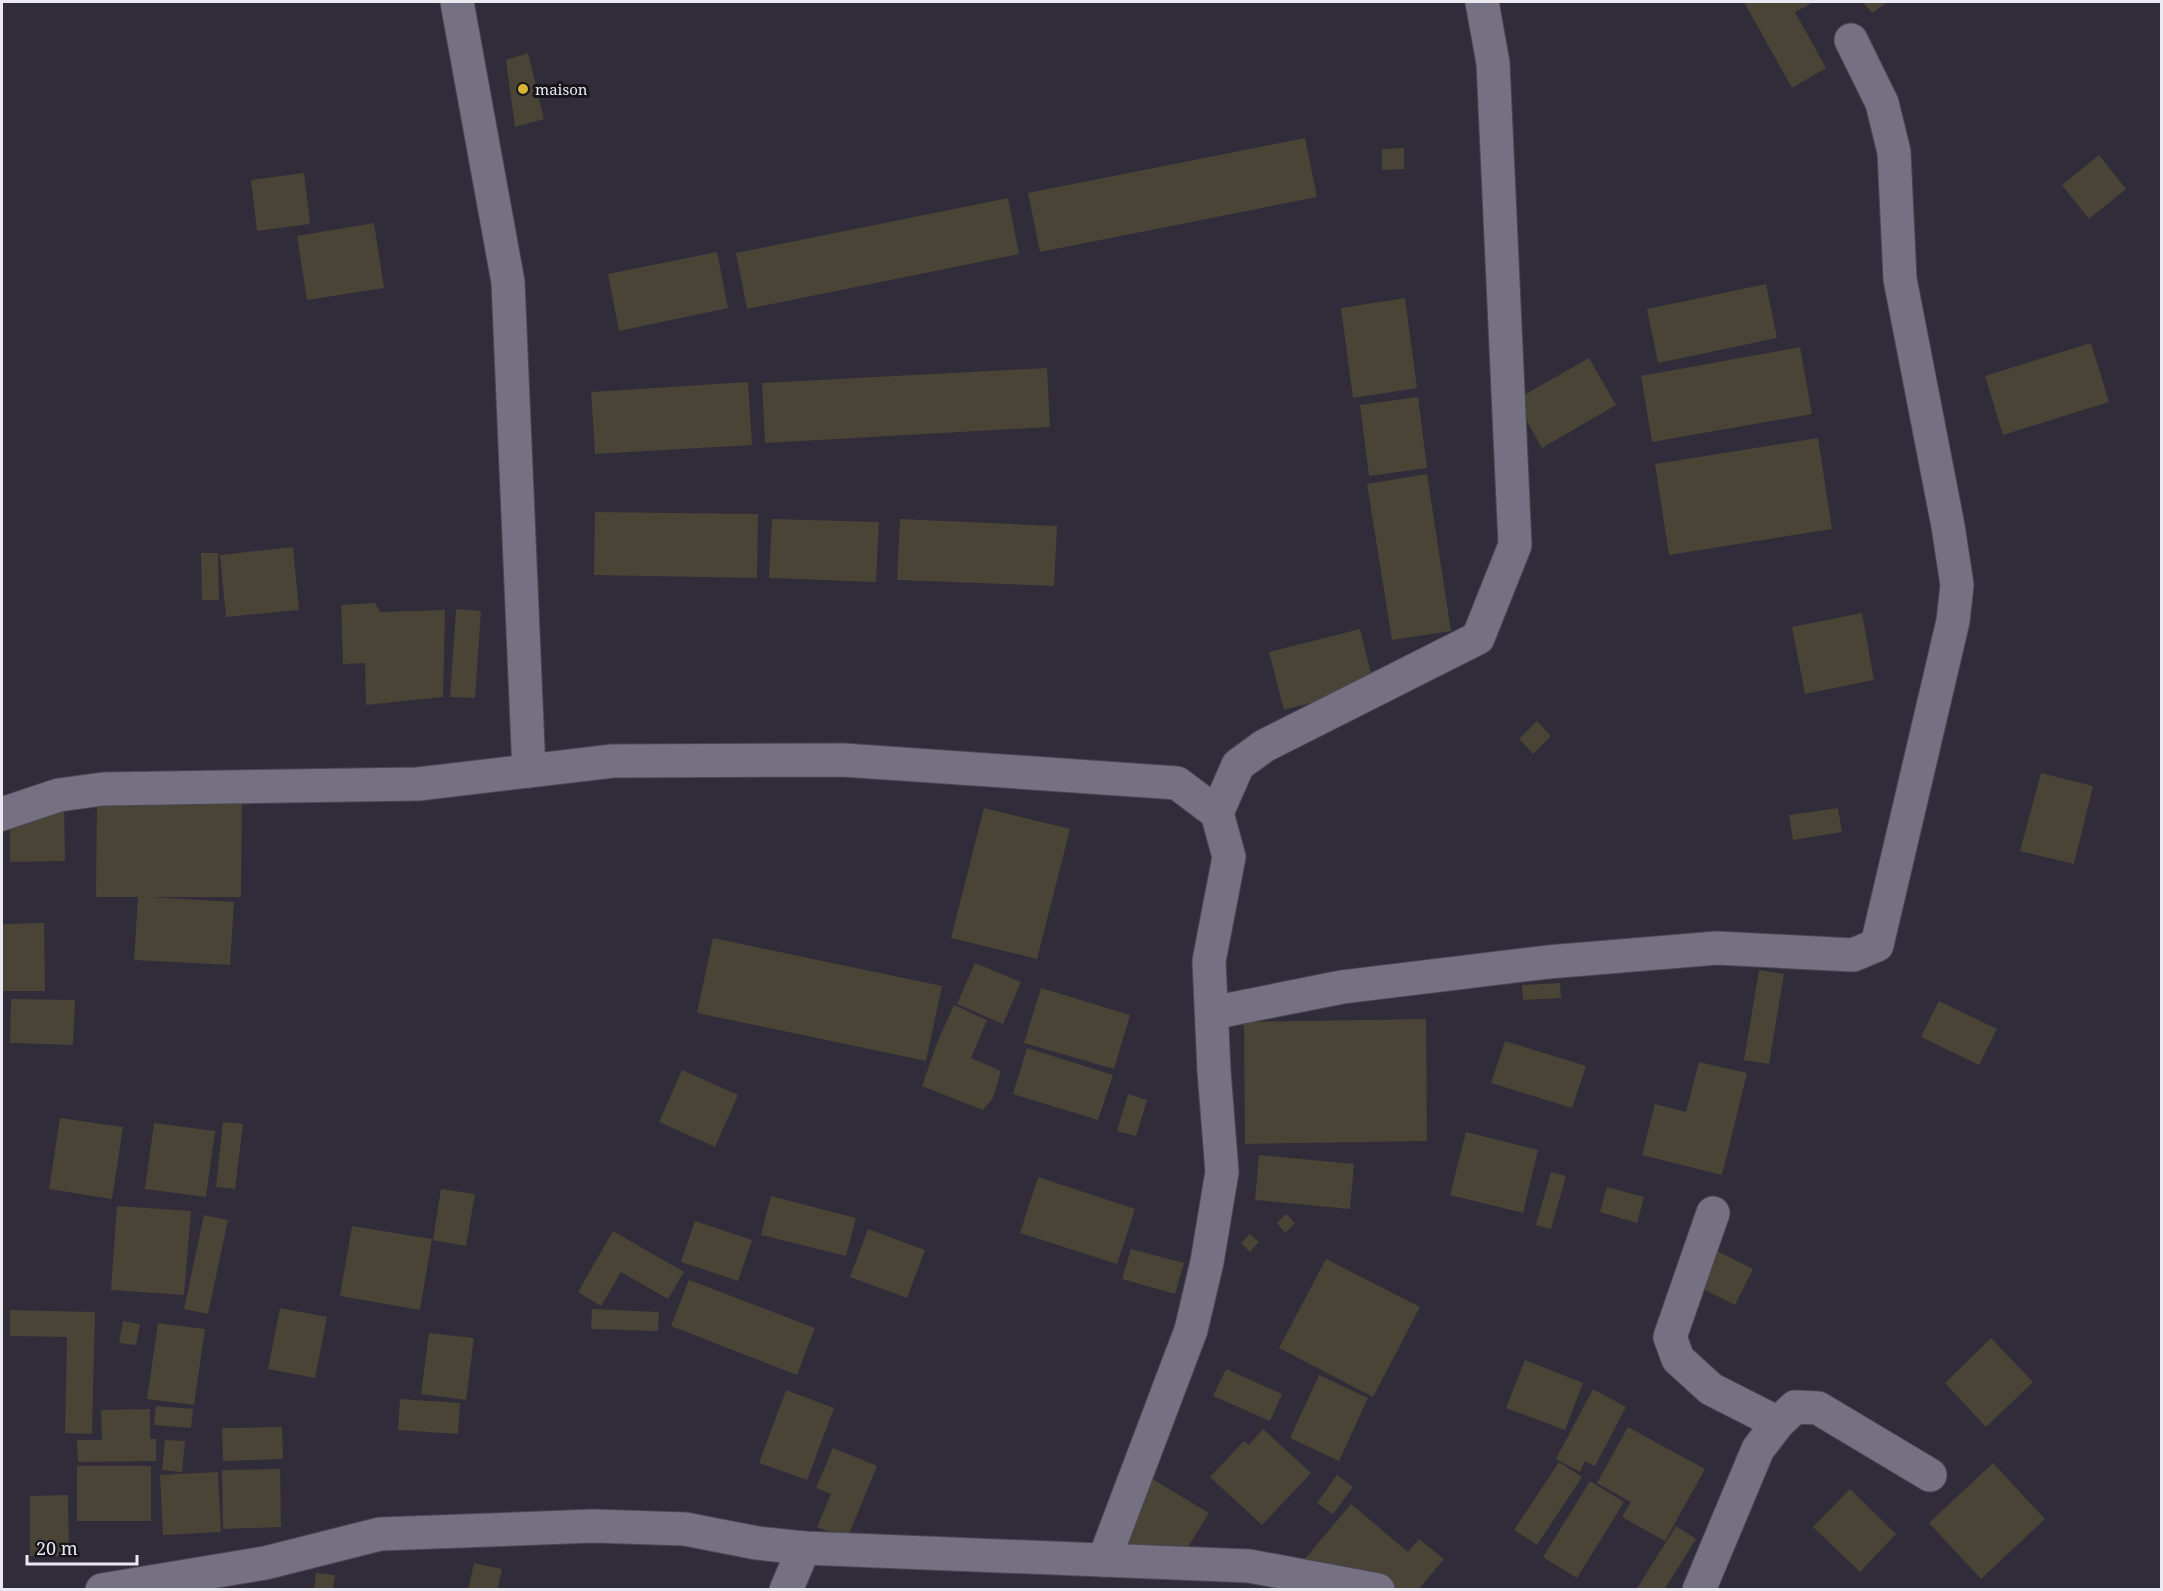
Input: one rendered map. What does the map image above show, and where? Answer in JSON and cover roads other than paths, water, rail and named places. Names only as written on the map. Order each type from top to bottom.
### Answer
[{"type":"street","points":[[457,2],[508,282],[529,771]]},
{"type":"street","points":[[1217,813],[1238,765],[1264,746],[1478,638],[1515,545],[1493,63],[1482,2]]},
{"type":"street","points":[[1212,1013],[1342,987],[1548,962],[1717,948],[1853,955],[1877,945],[1953,621],[1957,585],[1948,525],[1900,279],[1894,152],[1882,103],[1851,40]]},
{"type":"street","points":[[2,813],[59,795],[103,789],[418,784],[613,761],[843,760],[1178,783],[1217,813],[1229,857],[1209,961],[1222,1172],[1207,1262],[1191,1330],[1104,1560]]},
{"type":"street","points":[[1713,1214],[1670,1337],[1678,1359],[1711,1389],[1778,1422]]},
{"type":"street","points":[[1699,1590],[1758,1449],[1778,1422],[1795,1407],[1818,1408],[1930,1475]]},
{"type":"street","points":[[102,1590],[265,1563],[380,1534],[594,1526],[685,1529],[757,1543],[804,1548],[1249,1566],[1378,1590]]},
{"type":"street","points":[[786,1590],[804,1548]]},
{"type":"place","name":"maison","points":[[523,89]]}]
